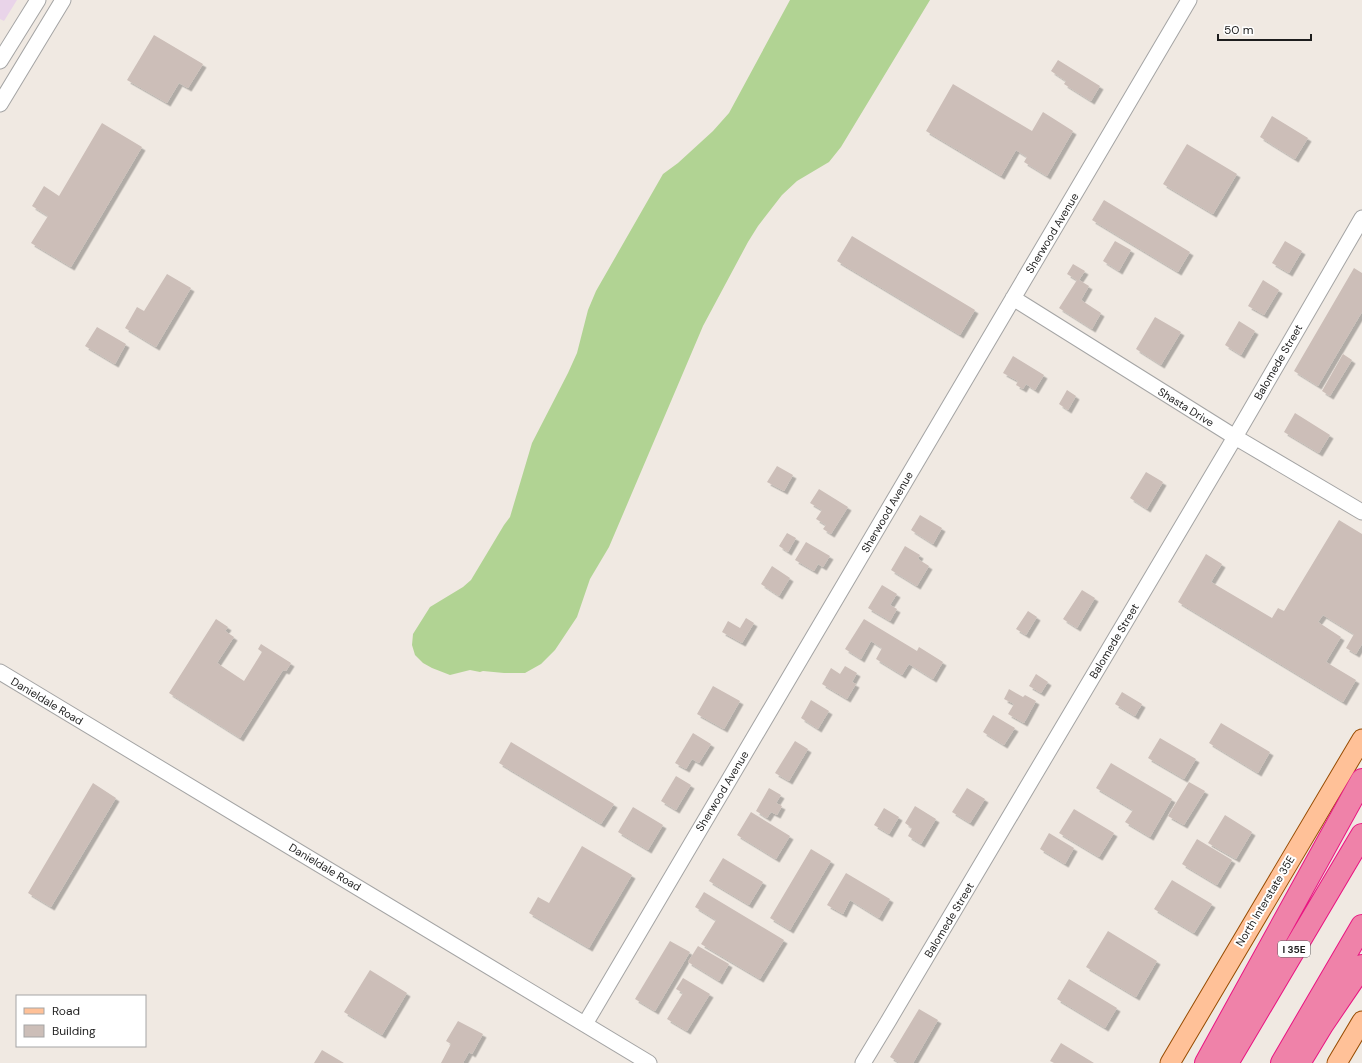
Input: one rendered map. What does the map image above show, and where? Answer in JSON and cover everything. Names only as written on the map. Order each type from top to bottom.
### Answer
[{"type":"highway","points":[[1206,1063],[1362,780]]},
{"type":"highway","name":"I 35E","points":[[1227,1063],[1362,835]]},
{"type":"highway","points":[[1282,1063],[1362,926]]},
{"type":"highway","points":[[1299,1063],[1322,1025],[1362,966]]},
{"type":"main road","name":"North Interstate 35E","points":[[1170,1063],[1362,740]]},
{"type":"main road","points":[[1337,1063],[1362,1021]]},
{"type":"street","points":[[0,61],[38,0]]},
{"type":"street","name":"Sherwood Avenue","points":[[585,1024],[1189,0]]},
{"type":"street","points":[[0,104],[57,2]]},
{"type":"street","name":"Balomede Street","points":[[863,1063],[1235,437],[1362,218]]},
{"type":"street","name":"Shasta Drive","points":[[1013,298],[1235,437],[1362,512]]},
{"type":"street","name":"Danieldale Road","points":[[0,672],[649,1063]]},
{"type":"shaded area","points":[[0,0],[17,0],[4,21],[0,19]]},
{"type":"green space","points":[[790,0],[930,0],[841,147],[829,162],[797,181],[782,195],[758,226],[748,242],[703,326],[609,547],[590,579],[577,617],[555,650],[541,664],[525,673],[480,672],[470,670],[450,675],[432,668],[423,663],[415,655],[412,645],[413,634],[430,607],[463,587],[471,580],[510,517],[532,443],[577,353],[588,310],[596,291],[663,174],[678,163],[713,131],[729,113]]},
{"type":"building","points":[[154,35],[203,64],[188,88],[179,83],[167,103],[127,80]]},
{"type":"building","points":[[1058,60],[1100,86],[1091,101],[1064,84],[1066,81],[1051,71]]},
{"type":"building","points":[[953,84],[1032,131],[1043,112],[1073,131],[1047,176],[1024,162],[1027,157],[1016,150],[1001,176],[926,131]]},
{"type":"building","points":[[1272,116],[1308,138],[1295,159],[1260,137]]},
{"type":"building","points":[[102,123],[142,147],[71,267],[31,243],[48,216],[32,206],[44,186],[59,196]]},
{"type":"building","points":[[1187,144],[1237,174],[1213,214],[1163,184]]},
{"type":"building","points":[[1104,200],[1190,252],[1178,272],[1092,220]]},
{"type":"building","points":[[852,236],[975,310],[960,335],[837,261]]},
{"type":"building","points":[[1115,241],[1131,250],[1119,271],[1103,261]]},
{"type":"building","points":[[1285,241],[1302,251],[1289,273],[1272,263]]},
{"type":"building","points":[[1073,264],[1085,271],[1079,280],[1089,286],[1081,300],[1101,313],[1092,329],[1059,308],[1077,280],[1067,274]]},
{"type":"building","points":[[1354,268],[1362,273],[1362,312],[1318,386],[1294,371]]},
{"type":"building","points":[[167,274],[191,288],[156,347],[125,328],[137,307],[144,311]]},
{"type":"building","points":[[1263,280],[1279,290],[1264,315],[1248,306]]},
{"type":"building","points":[[1155,317],[1181,332],[1161,365],[1136,349]]},
{"type":"building","points":[[1239,321],[1255,331],[1241,355],[1225,345]]},
{"type":"building","points":[[97,327],[126,344],[115,364],[85,346]]},
{"type":"building","points":[[1343,354],[1352,360],[1330,396],[1322,391]]},
{"type":"building","points":[[1013,356],[1044,375],[1035,390],[1026,384],[1023,389],[1016,385],[1018,381],[1003,373]]},
{"type":"building","points":[[1067,390],[1076,396],[1068,410],[1059,404]]},
{"type":"building","points":[[1295,413],[1330,435],[1319,453],[1284,432]]},
{"type":"building","points":[[777,466],[793,475],[784,491],[767,482]]},
{"type":"building","points":[[1146,472],[1163,482],[1147,509],[1130,498]]},
{"type":"building","points":[[819,489],[848,507],[831,534],[823,529],[826,525],[816,519],[822,510],[810,503]]},
{"type":"building","points":[[920,515],[942,528],[933,544],[911,530]]},
{"type":"building","points":[[1339,520],[1362,534],[1362,644],[1356,654],[1346,648],[1354,634],[1323,615],[1318,622],[1341,637],[1326,662],[1356,680],[1343,702],[1178,602],[1206,554],[1222,564],[1211,582],[1272,618],[1278,608],[1284,611]]},
{"type":"building","points":[[787,533],[796,538],[788,552],[779,546]]},
{"type":"building","points":[[806,542],[830,556],[823,567],[818,564],[814,571],[795,560]]},
{"type":"building","points":[[905,546],[920,555],[918,559],[929,566],[917,586],[891,570]]},
{"type":"building","points":[[772,566],[790,578],[779,596],[761,584]]},
{"type":"building","points":[[882,585],[897,594],[890,605],[897,609],[890,621],[868,608]]},
{"type":"building","points":[[1082,590],[1095,598],[1077,628],[1063,619]]},
{"type":"building","points":[[1028,611],[1037,617],[1026,635],[1016,629]]},
{"type":"building","points":[[746,618],[754,623],[742,643],[722,632],[728,621],[740,628]]},
{"type":"building","points":[[216,619],[228,627],[225,631],[234,637],[217,663],[244,681],[262,652],[258,649],[261,644],[291,663],[286,671],[283,670],[240,738],[169,693]]},
{"type":"building","points":[[864,619],[917,651],[919,647],[943,662],[933,679],[909,664],[902,675],[876,659],[882,648],[871,641],[861,659],[845,649]]},
{"type":"building","points":[[845,666],[857,673],[852,682],[856,684],[847,699],[822,684],[831,668],[840,674]]},
{"type":"building","points":[[1036,674],[1048,682],[1041,693],[1029,686]]},
{"type":"building","points":[[713,686],[740,701],[724,729],[697,714]]},
{"type":"building","points":[[1009,689],[1023,697],[1025,695],[1036,701],[1024,723],[1008,714],[1014,704],[1004,699]]},
{"type":"building","points":[[1122,692],[1142,704],[1135,716],[1115,704]]},
{"type":"building","points":[[811,700],[829,711],[818,729],[801,718]]},
{"type":"building","points":[[993,715],[1015,728],[1004,745],[983,732]]},
{"type":"building","points":[[1221,723],[1270,752],[1258,773],[1209,743]]},
{"type":"building","points":[[693,733],[711,744],[699,763],[692,759],[686,769],[675,763]]},
{"type":"building","points":[[1160,738],[1196,759],[1184,779],[1148,758]]},
{"type":"building","points":[[795,741],[808,749],[789,781],[775,773]]},
{"type":"building","points":[[511,742],[614,804],[601,824],[499,763]]},
{"type":"building","points":[[1111,763],[1172,799],[1150,837],[1125,822],[1133,810],[1096,788]]},
{"type":"building","points":[[676,776],[691,785],[676,810],[661,801]]},
{"type":"building","points":[[1189,782],[1205,791],[1184,825],[1168,816]]},
{"type":"building","points":[[93,783],[116,798],[51,907],[28,893]]},
{"type":"building","points":[[769,788],[781,795],[776,803],[782,806],[777,815],[771,812],[767,818],[756,811]]},
{"type":"building","points":[[967,788],[985,799],[970,823],[952,812]]},
{"type":"building","points":[[915,806],[936,819],[921,844],[908,836],[912,828],[905,823]]},
{"type":"building","points":[[633,807],[663,825],[648,850],[618,832]]},
{"type":"building","points":[[884,808],[899,817],[889,834],[874,825]]},
{"type":"building","points":[[1074,809],[1114,833],[1099,857],[1059,833]]},
{"type":"building","points":[[751,812],[790,836],[776,859],[737,835]]},
{"type":"building","points":[[1225,815],[1252,832],[1236,859],[1208,843]]},
{"type":"building","points":[[1049,833],[1074,848],[1065,864],[1040,849]]},
{"type":"building","points":[[1197,839],[1232,860],[1217,885],[1182,864]]},
{"type":"building","points":[[582,846],[632,875],[589,948],[529,913],[538,897],[549,903]]},
{"type":"building","points":[[811,849],[831,861],[790,930],[770,918]]},
{"type":"building","points":[[723,858],[763,882],[749,905],[709,881]]},
{"type":"building","points":[[846,873],[890,899],[879,918],[850,900],[843,914],[827,905]]},
{"type":"building","points":[[1172,880],[1212,904],[1194,933],[1154,909]]},
{"type":"building","points":[[704,892],[784,940],[760,979],[701,944],[716,920],[695,907]]},
{"type":"building","points":[[1108,931],[1157,961],[1136,997],[1086,967]]},
{"type":"building","points":[[670,941],[690,952],[655,1011],[635,999]]},
{"type":"building","points":[[698,946],[729,964],[719,981],[688,962]]},
{"type":"building","points":[[370,970],[407,993],[382,1035],[344,1012]]},
{"type":"building","points":[[683,978],[710,994],[687,1031],[667,1019],[683,993],[676,989]]},
{"type":"building","points":[[1069,979],[1117,1008],[1105,1028],[1057,999]]},
{"type":"building","points":[[919,1009],[938,1020],[913,1063],[900,1063],[890,1057]]},
{"type":"building","points":[[458,1021],[483,1034],[472,1054],[469,1052],[463,1063],[441,1063],[451,1044],[446,1041]]},
{"type":"building","points":[[1061,1043],[1094,1063],[1054,1063],[1050,1061]]},
{"type":"building","points":[[322,1050],[344,1063],[314,1063]]}]
